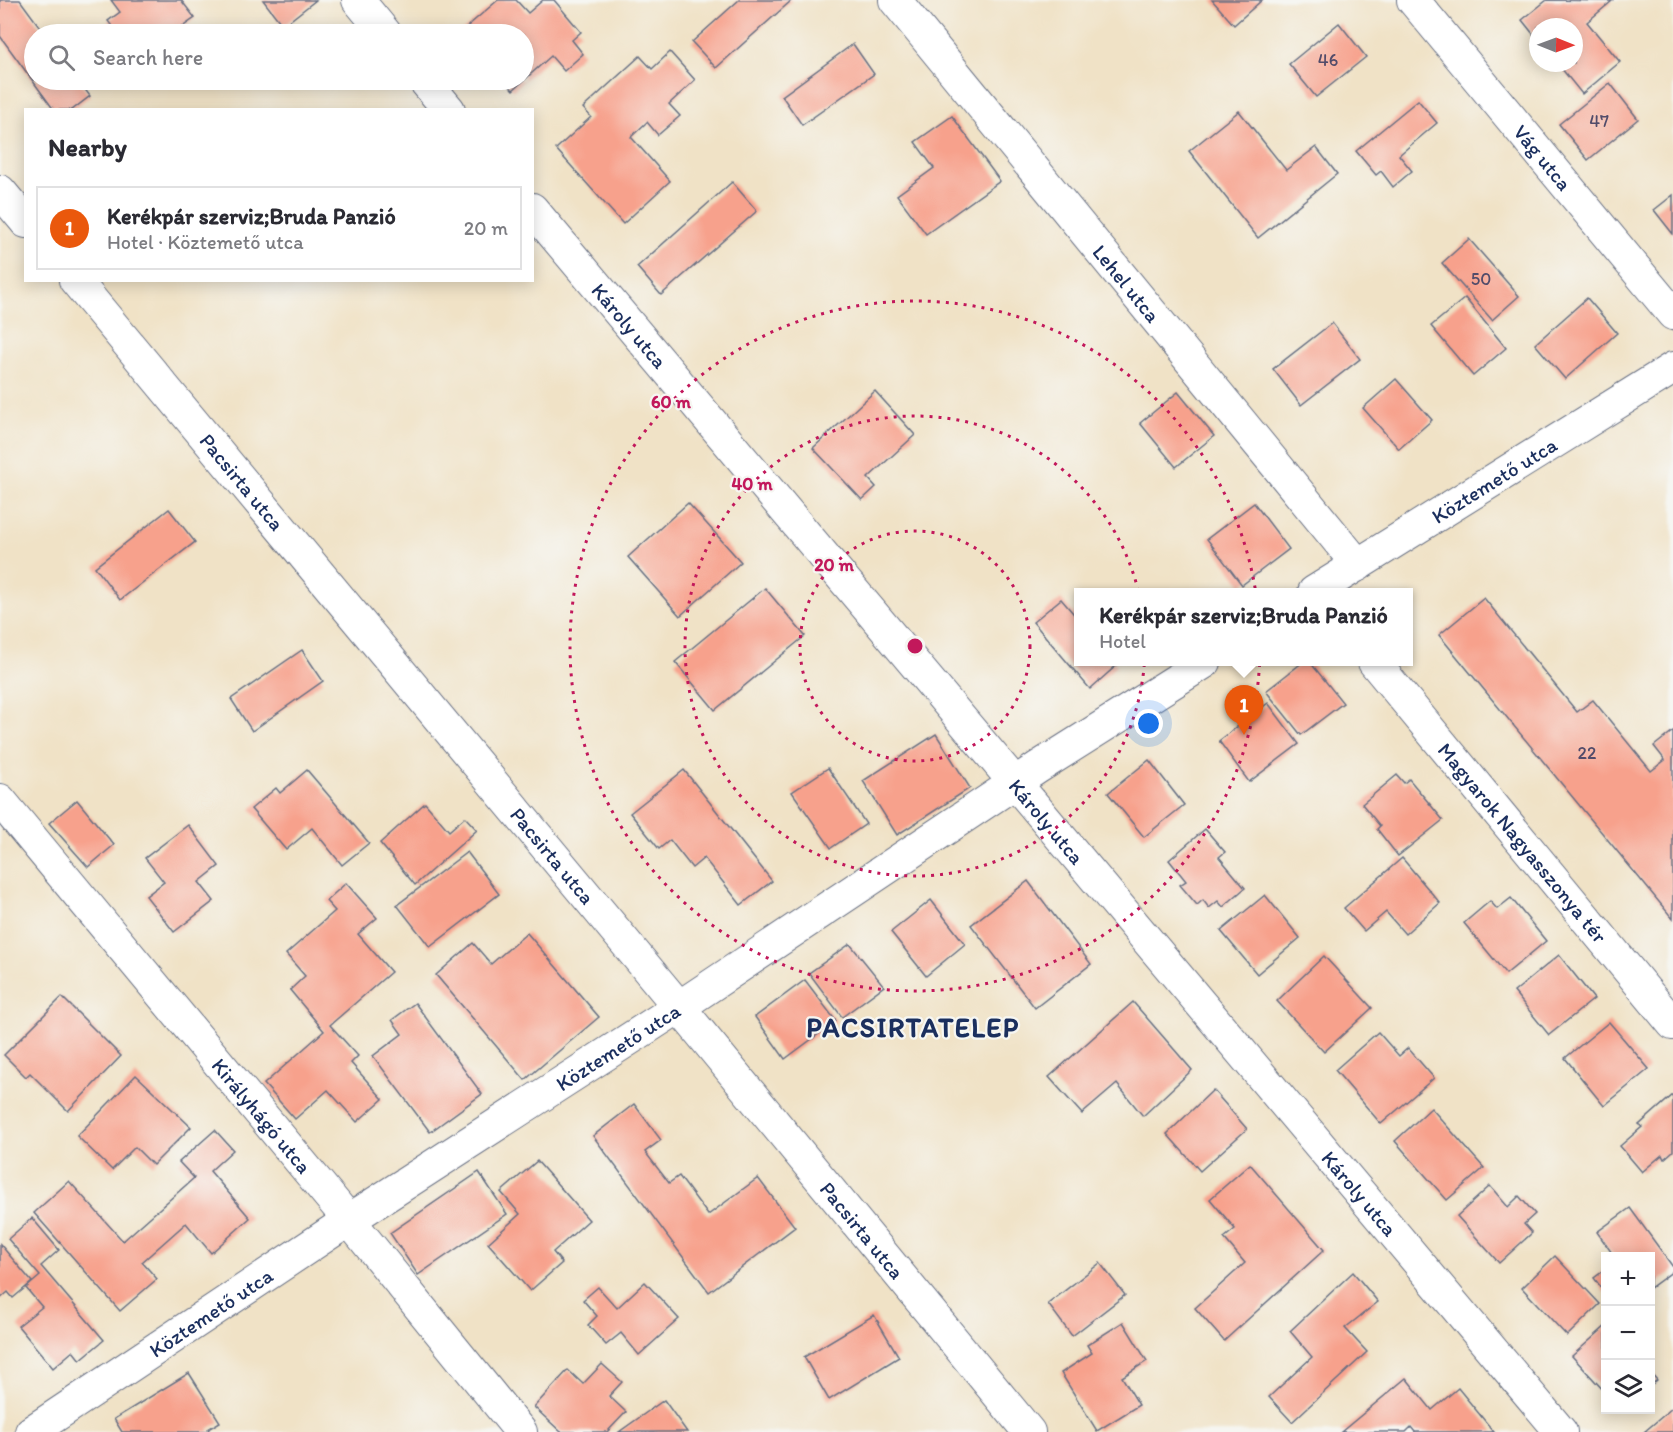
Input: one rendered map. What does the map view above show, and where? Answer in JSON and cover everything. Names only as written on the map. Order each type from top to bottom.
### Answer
[{"type":"street","points":[[357,0],[377,24]]},
{"type":"street","name":"Lehel utca","points":[[895,0],[1358,565]]},
{"type":"street","name":"Vág utca","points":[[1413,0],[1673,314]]},
{"type":"street","points":[[432,90],[447,108]]},
{"type":"street","points":[[0,191],[24,220]]},
{"type":"street","name":"Károly utca","points":[[534,211],[1561,1432]]},
{"type":"street","name":"Pacsirta utca","points":[[77,282],[1029,1432]]},
{"type":"street","name":"Köztemető utca","points":[[1322,588],[1673,368]]},
{"type":"street","name":"Köztemető utca","points":[[32,1432],[349,1220],[679,1007],[1014,783],[1199,666]]},
{"type":"street","name":"Magyarok Nagyasszonya tér","points":[[1377,666],[1673,1024]]},
{"type":"street","name":"Királyhágó utca","points":[[0,800],[349,1220],[521,1432]]},
{"type":"building","points":[[0,0],[20,0],[38,24],[24,24],[24,69],[0,36]]},
{"type":"building","points":[[111,0],[181,0],[195,18],[186,24],[110,24],[108,21],[120,12]]},
{"type":"building","points":[[263,0],[316,0],[286,24],[281,24]]},
{"type":"building","points":[[498,0],[516,0],[528,13],[543,0],[554,0],[581,32],[572,40],[583,54],[564,71],[551,56],[534,71],[534,24],[470,24]]},
{"type":"building","points":[[739,0],[792,0],[716,68],[692,42]]},
{"type":"building","points":[[1212,0],[1262,0],[1234,25]]},
{"type":"building","points":[[1547,0],[1612,1],[1587,22],[1620,62],[1582,94],[1564,72],[1583,72],[1583,18],[1529,18],[1529,29],[1522,20]]},
{"type":"building","points":[[1339,23],[1366,57],[1316,97],[1289,64]]},
{"type":"building","points":[[853,44],[874,74],[802,125],[782,96]]},
{"type":"building","points":[[670,52],[695,80],[669,104],[680,116],[658,135],[647,122],[631,137],[670,181],[623,224],[556,149],[591,117],[583,108],[640,56],[652,69]]},
{"type":"building","points":[[1610,83],[1638,119],[1588,160],[1559,124]]},
{"type":"building","points":[[39,90],[86,90],[90,96],[75,108],[53,108]]},
{"type":"building","points":[[1418,100],[1437,123],[1399,155],[1412,171],[1393,187],[1381,171],[1376,175],[1356,151]]},
{"type":"building","points":[[1239,111],[1286,170],[1316,147],[1337,174],[1258,238],[1189,151]]},
{"type":"building","points":[[952,116],[1000,181],[926,234],[897,195],[934,168],[915,142]]},
{"type":"building","points":[[732,182],[757,211],[661,295],[637,267]]},
{"type":"building","points":[[1673,195],[1673,234],[1654,210]]},
{"type":"building","points":[[1469,239],[1519,296],[1492,320],[1442,263]]},
{"type":"building","points":[[1465,298],[1506,348],[1473,376],[1431,326]]},
{"type":"building","points":[[1587,298],[1617,333],[1565,379],[1535,344]]},
{"type":"building","points":[[1332,323],[1360,359],[1301,405],[1273,369]]},
{"type":"building","points":[[1396,379],[1432,420],[1399,449],[1363,408]]},
{"type":"building","points":[[875,391],[915,435],[868,478],[876,487],[862,500],[813,448]]},
{"type":"building","points":[[1178,392],[1214,436],[1176,467],[1140,423]]},
{"type":"building","points":[[688,503],[741,562],[680,616],[628,557]]},
{"type":"building","points":[[1254,503],[1289,549],[1242,585],[1207,539]]},
{"type":"building","points":[[169,509],[195,542],[120,600],[95,567]]},
{"type":"building","points":[[765,588],[805,636],[715,710],[675,662]]},
{"type":"building","points":[[1484,598],[1577,712],[1593,700],[1651,771],[1665,760],[1654,746],[1673,731],[1673,919],[1439,635]]},
{"type":"building","points":[[1061,599],[1074,614],[1074,666],[1116,666],[1090,689],[1033,622]]},
{"type":"building","points":[[302,650],[323,681],[252,731],[231,699]]},
{"type":"building","points":[[1298,666],[1313,666],[1343,703],[1301,735],[1266,691]]},
{"type":"building","points":[[1268,703],[1299,744],[1249,782],[1219,741]]},
{"type":"building","points":[[936,734],[970,788],[897,835],[863,781]]},
{"type":"building","points":[[1149,760],[1184,805],[1144,837],[1108,793]]},
{"type":"building","points":[[828,768],[866,824],[831,848],[792,792]]},
{"type":"building","points":[[307,770],[369,843],[342,865],[312,828],[286,850],[251,809],[276,788],[280,793]]},
{"type":"building","points":[[684,770],[772,881],[741,905],[704,858],[692,868],[670,840],[659,849],[630,813]]},
{"type":"building","points":[[1397,775],[1404,783],[1409,779],[1443,820],[1398,856],[1377,829],[1380,826],[1362,804]]},
{"type":"building","points":[[77,800],[114,845],[88,867],[49,823]]},
{"type":"building","points":[[425,803],[449,831],[465,817],[477,830],[415,885],[380,843]]},
{"type":"building","points":[[188,825],[219,866],[199,882],[214,901],[174,932],[146,896],[164,882],[145,858]]},
{"type":"building","points":[[1205,829],[1225,852],[1219,857],[1245,888],[1223,907],[1218,901],[1209,908],[1203,900],[1197,905],[1180,885],[1186,881],[1169,860]]},
{"type":"building","points":[[467,852],[499,894],[430,947],[397,905]]},
{"type":"building","points":[[1402,858],[1440,903],[1405,934],[1386,912],[1364,931],[1344,908]]},
{"type":"building","points":[[1028,881],[1091,964],[1035,1008],[971,925]]},
{"type":"building","points":[[346,883],[377,918],[358,934],[391,972],[330,1025],[358,1056],[351,1063],[383,1099],[357,1122],[328,1090],[295,1119],[264,1084],[324,1031],[290,990],[305,976],[286,954],[335,911],[326,901]]},
{"type":"building","points":[[1265,895],[1300,938],[1257,974],[1221,931]]},
{"type":"building","points":[[1511,898],[1546,941],[1506,974],[1464,923],[1490,901],[1497,909]]},
{"type":"building","points":[[931,900],[965,944],[926,976],[891,932]]},
{"type":"building","points":[[527,933],[599,1017],[525,1080],[436,975],[473,943],[491,964]]},
{"type":"building","points":[[850,944],[884,986],[842,1017],[809,973]]},
{"type":"building","points":[[1559,955],[1594,999],[1549,1035],[1514,992]]},
{"type":"building","points":[[1324,956],[1372,1008],[1324,1052],[1277,1001]]},
{"type":"building","points":[[805,980],[836,1021],[785,1059],[755,1017]]},
{"type":"building","points":[[62,997],[121,1056],[68,1111],[30,1073],[26,1077],[4,1055]]},
{"type":"building","points":[[1133,1002],[1192,1070],[1143,1116],[1117,1084],[1082,1114],[1049,1077]]},
{"type":"building","points":[[415,1003],[482,1094],[430,1132],[373,1056],[402,1034],[392,1020]]},
{"type":"building","points":[[1609,1022],[1649,1069],[1604,1106],[1565,1058]]},
{"type":"building","points":[[1378,1032],[1399,1056],[1408,1048],[1434,1078],[1381,1124],[1335,1070]]},
{"type":"building","points":[[136,1075],[191,1127],[153,1165],[135,1147],[112,1170],[77,1136]]},
{"type":"building","points":[[1213,1090],[1247,1129],[1200,1171],[1167,1134]]},
{"type":"building","points":[[1673,1095],[1673,1151],[1664,1159],[1662,1155],[1642,1172],[1620,1146],[1642,1127],[1639,1125]]},
{"type":"building","points":[[634,1104],[661,1140],[645,1152],[669,1183],[679,1176],[708,1215],[758,1178],[795,1227],[709,1292],[593,1136]]},
{"type":"building","points":[[1431,1108],[1484,1168],[1447,1200],[1395,1141]]},
{"type":"building","points":[[215,1130],[233,1150],[210,1171],[250,1218],[211,1253],[186,1223],[142,1262],[157,1279],[120,1311],[34,1213],[69,1181],[123,1241],[194,1178],[179,1162]]},
{"type":"building","points":[[537,1161],[589,1220],[553,1252],[562,1263],[530,1291],[488,1243],[520,1214],[501,1192]]},
{"type":"building","points":[[1250,1164],[1324,1250],[1224,1341],[1195,1308],[1245,1263],[1224,1238],[1235,1229],[1210,1199]]},
{"type":"building","points":[[479,1172],[507,1214],[418,1275],[390,1233]]},
{"type":"building","points":[[1490,1186],[1508,1207],[1519,1196],[1535,1214],[1524,1224],[1532,1233],[1499,1263],[1457,1216]]},
{"type":"building","points":[[1630,1208],[1673,1267],[1673,1271],[1655,1284],[1655,1252],[1611,1252],[1597,1232]]},
{"type":"building","points":[[32,1218],[59,1250],[41,1266],[104,1340],[80,1360],[73,1351],[53,1368],[18,1326],[42,1307],[26,1288],[40,1276],[8,1239]]},
{"type":"building","points":[[0,1244],[32,1282],[13,1298],[8,1292],[0,1299]]},
{"type":"building","points":[[1555,1256],[1600,1304],[1567,1336],[1522,1288]]},
{"type":"building","points":[[1100,1263],[1125,1295],[1072,1336],[1048,1304]]},
{"type":"building","points":[[1353,1272],[1378,1302],[1345,1328],[1367,1352],[1292,1422],[1269,1397],[1312,1357],[1290,1331]]},
{"type":"building","points":[[1601,1273],[1601,1287],[1594,1278]]},
{"type":"building","points":[[645,1282],[679,1319],[639,1355],[621,1333],[606,1345],[588,1325],[597,1316],[583,1300],[598,1287],[617,1308]]},
{"type":"building","points":[[874,1315],[899,1357],[829,1400],[804,1357]]},
{"type":"building","points":[[1123,1322],[1147,1361],[1122,1377],[1139,1405],[1097,1431],[1061,1373],[1092,1353],[1087,1345]]},
{"type":"building","points":[[1601,1330],[1601,1388],[1572,1356]]},
{"type":"building","points":[[602,1364],[622,1382],[609,1396],[626,1412],[607,1432],[561,1432],[534,1407],[568,1370],[583,1384]]},
{"type":"building","points":[[189,1373],[220,1422],[208,1429],[210,1432],[122,1432],[114,1419]]},
{"type":"building","points":[[1406,1378],[1432,1410],[1458,1388],[1494,1432],[1415,1432],[1411,1427],[1406,1432],[1341,1432]]},
{"type":"building","points":[[664,1400],[687,1432],[619,1432]]},
{"type":"building","points":[[1673,1407],[1673,1432],[1644,1432],[1664,1415]]},
{"type":"place","name":"Kerékpár szerviz;Bruda Panzió","points":[[1244,735]]},
{"type":"district","name":"PACSIRTATELEP","points":[[913,1027]]}]
